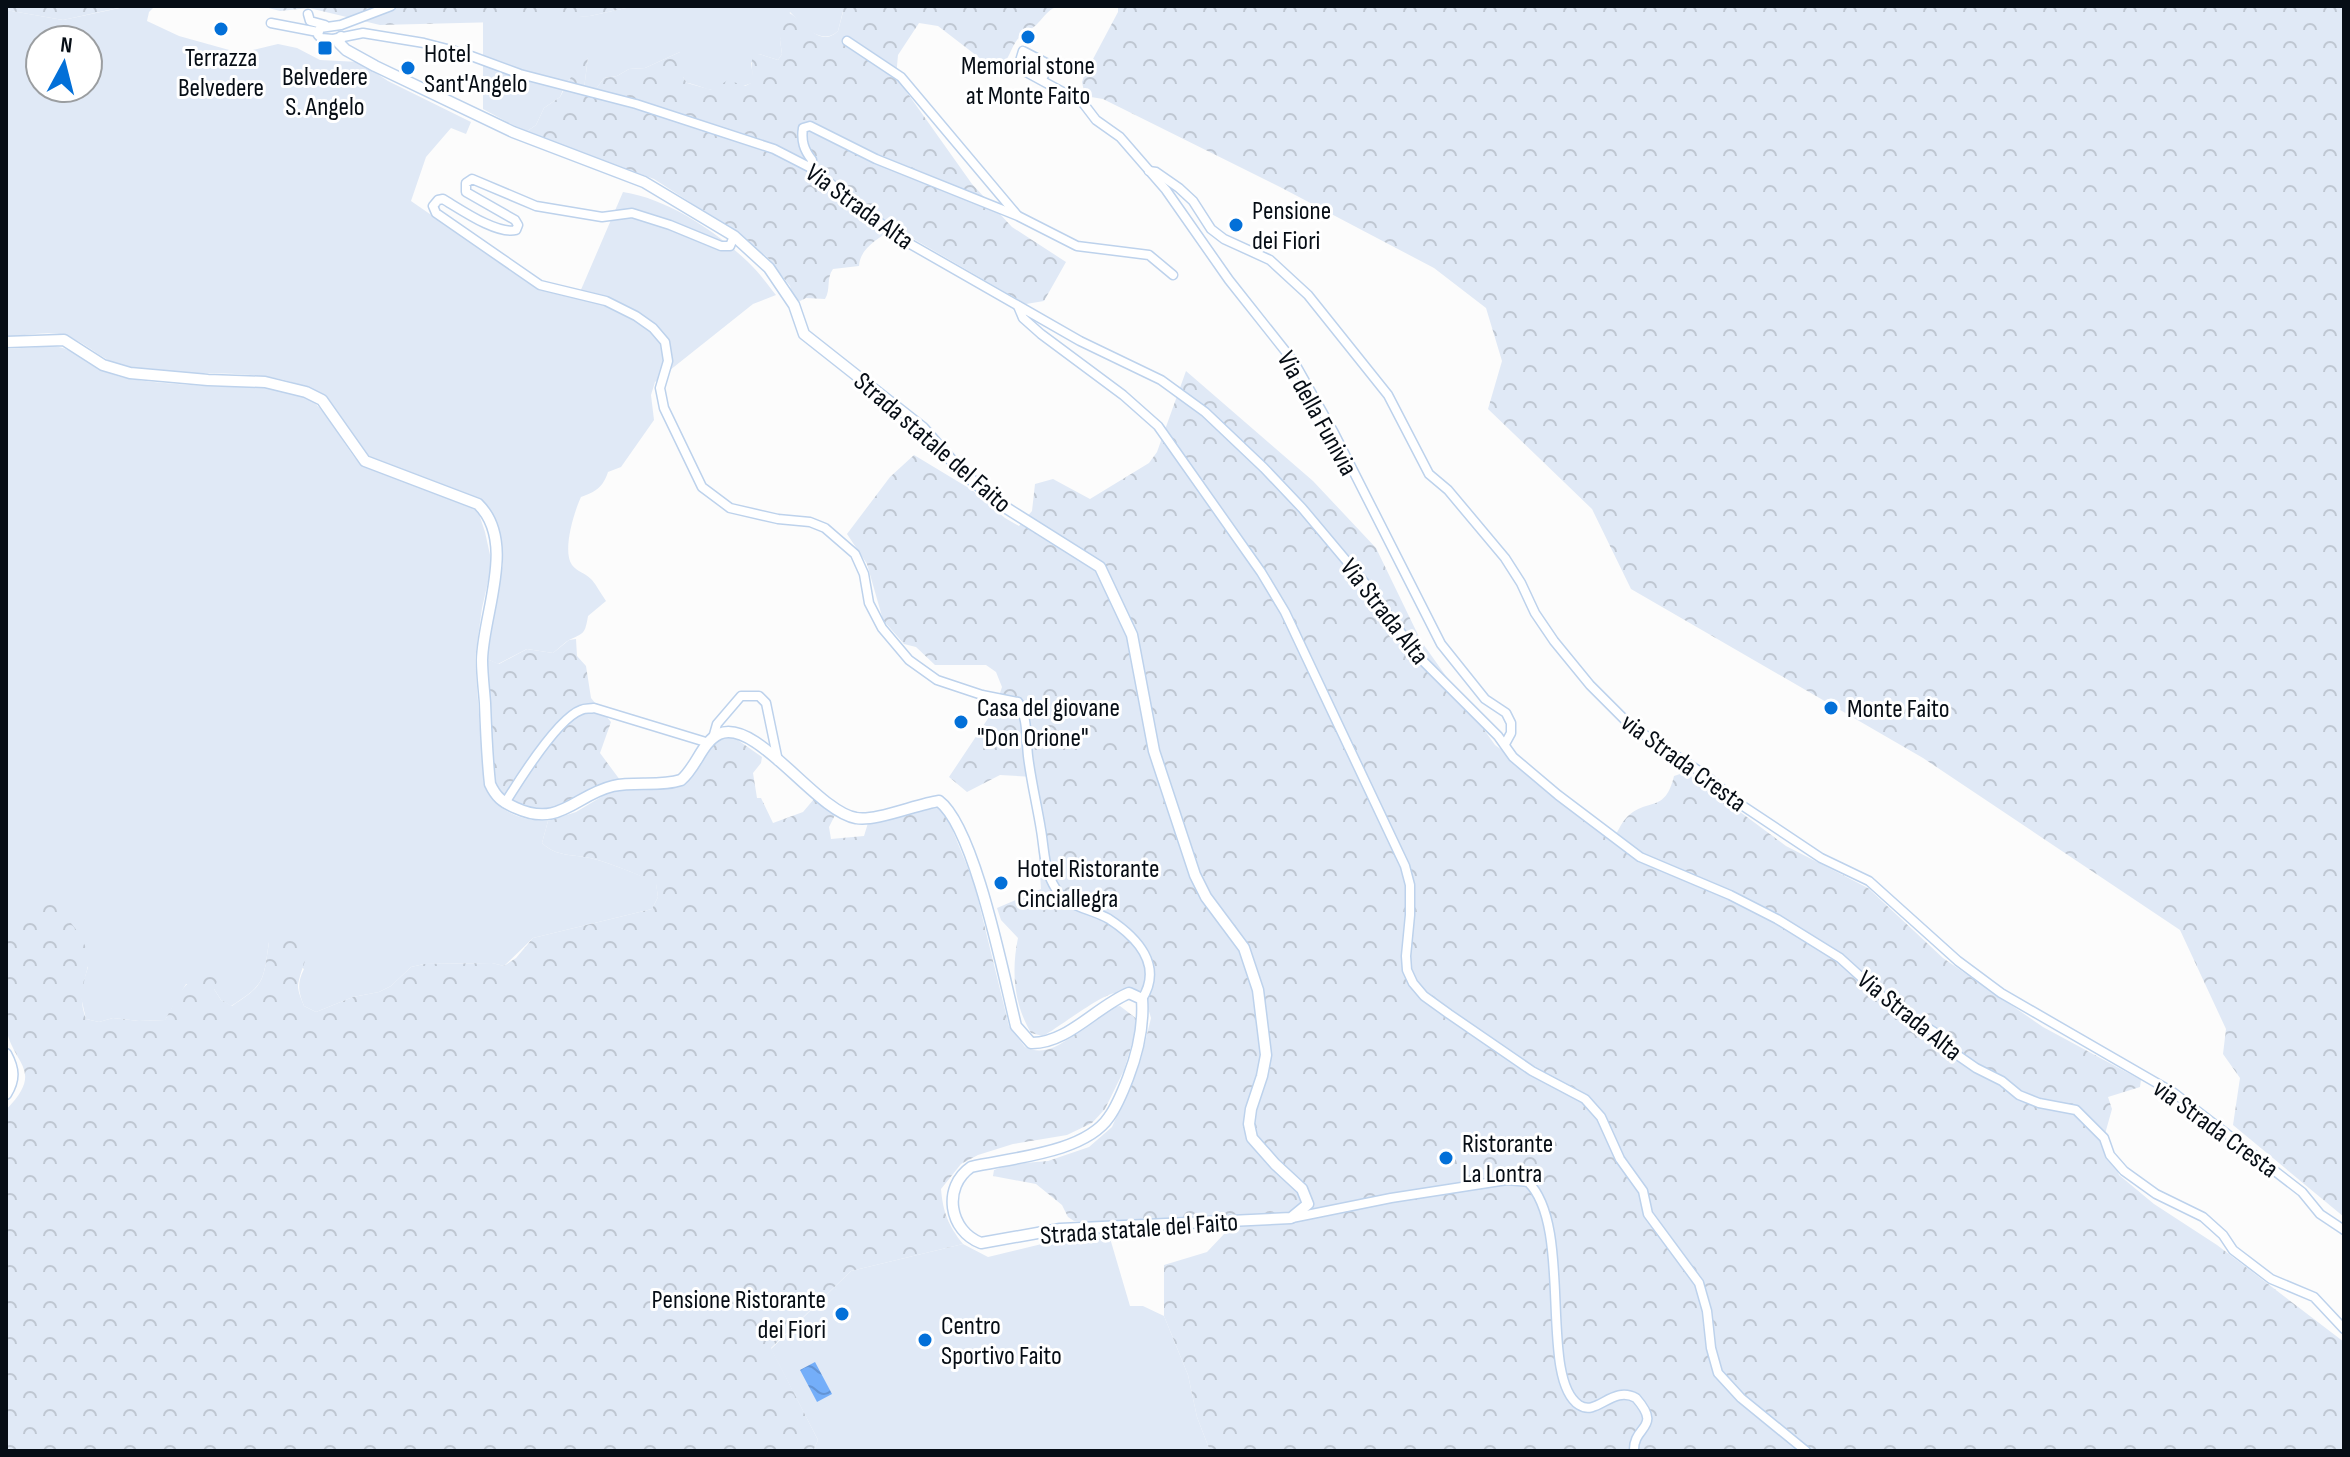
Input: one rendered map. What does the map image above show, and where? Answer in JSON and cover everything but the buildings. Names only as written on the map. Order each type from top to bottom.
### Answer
[{"type":"street","points":[[308,14],[310,21],[341,25],[391,6]]},
{"type":"street","name":"Via Strada Alta","points":[[271,23],[318,32],[323,38],[363,33],[463,53],[520,74],[636,104],[774,149],[811,168],[898,237],[1080,341],[1161,380],[1205,412],[1302,508],[1365,583],[1418,656],[1505,744],[1518,762],[1633,853],[1730,895],[1777,919],[1840,958],[1894,1007],[1934,1032],[1953,1052],[2002,1081],[2019,1095],[2039,1103],[2076,1110],[2104,1138],[2110,1155],[2124,1171],[2156,1194],[2203,1217],[2223,1235],[2233,1250],[2271,1279],[2314,1297],[2344,1329]]},
{"type":"street","points":[[318,32],[326,25]]},
{"type":"street","name":"Strada statale del Faito","points":[[343,36],[339,43],[346,50],[375,66],[513,132],[644,182],[734,236],[769,268],[794,305],[804,334],[923,428],[961,471],[1000,504],[1100,567],[1132,635],[1154,751],[1195,875],[1206,897],[1244,948],[1258,990],[1266,1055],[1249,1124],[1252,1138],[1302,1189],[1308,1204],[1291,1218],[1060,1229],[981,1243],[970,1239],[962,1231],[952,1208],[955,1184],[962,1173],[971,1167],[1071,1145],[1098,1129],[1108,1119],[1137,1055],[1143,1020],[1142,999]]},
{"type":"street","points":[[847,41],[901,77],[1018,216]]},
{"type":"street","name":"Via della Funivia","points":[[1042,80],[1083,103],[1096,120],[1120,137],[1166,190],[1229,280],[1294,362],[1334,433],[1441,644],[1485,699],[1506,713],[1511,723],[1511,733],[1505,744]]},
{"type":"street","points":[[811,168],[812,160],[801,139],[803,128],[810,126],[876,159],[1018,216],[1077,246],[1149,255],[1173,275]]},
{"type":"street","name":"via Strada Cresta","points":[[1149,171],[1156,172],[1193,201],[1211,229],[1224,239],[1270,260],[1308,295],[1388,395],[1429,474],[1448,490],[1505,558],[1554,641],[1590,685],[1630,725],[1705,775],[1785,835],[1821,858],[1869,881],[1958,961],[2001,993],[2174,1093],[2302,1192],[2320,1214],[2344,1230]]},
{"type":"street","points":[[505,803],[527,767],[569,717],[581,710],[594,708],[711,740],[725,732],[742,734],[833,807],[857,819],[939,801],[949,809],[975,865],[1016,1026],[1031,1043],[1045,1043],[1113,999],[1129,993],[1142,999],[1150,986],[1151,968],[1127,933],[1107,918],[1070,904],[1054,886],[1046,865],[1028,756],[1024,711],[1018,702],[982,695],[937,680],[909,660],[882,628],[869,603],[864,574],[855,554],[825,528],[810,522],[778,519],[730,508],[702,487],[664,408],[660,388],[668,361],[665,342],[653,328],[606,301],[540,285],[436,213],[433,206],[435,201],[443,199],[481,221],[508,232],[516,230],[516,221],[466,192],[466,183],[472,179],[536,206],[602,217],[632,213],[721,246],[730,246],[734,236]]},
{"type":"street","points":[[1018,306],[1023,318],[1041,334],[1123,395],[1158,426],[1261,572],[1285,612],[1405,866],[1410,885],[1406,956],[1407,970],[1413,983],[1424,996],[1532,1071],[1585,1099],[1601,1117],[1620,1159],[1643,1191],[1648,1214],[1699,1283],[1718,1373],[1741,1398],[1806,1451]]},
{"type":"street","points":[[6,342],[64,340],[103,365],[130,373],[254,381],[296,388],[322,400],[365,461],[478,504],[488,520],[498,564],[482,659],[490,784],[495,796],[505,803],[533,815],[547,815],[571,808],[613,786],[681,780],[711,740],[717,724],[741,696],[759,696],[766,703],[778,761]]},
{"type":"street","points":[[6,1054],[13,1067],[13,1077],[6,1094]]},
{"type":"street","points":[[1291,1218],[1507,1180],[1528,1182],[1543,1208],[1551,1246],[1556,1283],[1558,1350],[1565,1384],[1577,1404],[1584,1408],[1597,1406],[1610,1396],[1620,1394],[1636,1398],[1648,1417],[1648,1424],[1634,1443],[1634,1451]]},
{"type":"green space","points":[[6,6],[127,6],[63,20],[6,10]]},
{"type":"green space","points":[[129,6],[155,6],[149,12],[147,21],[179,36],[240,53],[278,44],[297,48],[320,60],[359,62],[388,81],[471,122],[466,134],[451,128],[426,157],[411,201],[540,290],[577,299],[623,192],[657,201],[690,218],[734,249],[759,273],[776,295],[753,304],[655,382],[651,395],[654,420],[621,467],[608,472],[598,488],[581,497],[570,531],[569,559],[574,567],[592,580],[606,601],[588,616],[581,634],[553,653],[527,649],[498,664],[487,659],[503,564],[489,508],[468,494],[368,456],[325,397],[304,386],[255,375],[151,371],[127,367],[60,334],[6,337],[6,10],[63,20]]},
{"type":"green space","points":[[261,6],[635,6],[590,16],[535,21],[380,25],[309,8],[280,11]]},
{"type":"green space","points":[[635,6],[839,6],[843,11],[838,31],[825,36],[812,32],[790,12],[780,40],[782,54],[778,60],[759,54],[751,63],[752,83],[743,86],[712,90],[687,83],[683,77],[680,52],[645,68],[629,69],[617,76],[604,78],[590,92],[584,89],[588,57],[565,85],[560,97],[544,108],[536,125],[526,132],[483,109],[483,22],[590,16]]},
{"type":"green space","points":[[839,6],[1057,6],[1019,37],[1006,61],[994,69],[938,26],[919,23],[898,55],[896,77],[972,184],[1012,227],[1066,262],[1044,301],[1026,304],[892,229],[866,249],[859,266],[833,269],[825,299],[806,298],[800,301],[794,298],[790,286],[768,258],[744,237],[654,179],[526,132],[536,125],[544,108],[560,97],[582,57],[588,57],[584,89],[590,92],[604,78],[617,76],[629,69],[645,68],[680,52],[686,53],[689,59],[683,77],[687,83],[712,90],[728,80],[745,86],[751,83],[753,56],[759,54],[778,60],[782,54],[780,40],[784,11],[824,37],[838,31],[843,12]]},
{"type":"green space","points":[[1118,6],[2344,6],[2344,1217],[2233,1125],[2240,1078],[2223,1054],[2226,1029],[2180,930],[1923,758],[1631,589],[1592,509],[1488,409],[1502,361],[1486,308],[1434,268],[1103,99],[1085,96],[1084,76],[1118,12]]},
{"type":"green space","points":[[53,346],[71,351],[119,377],[205,386],[260,387],[301,396],[319,407],[362,466],[474,509],[485,532],[492,564],[475,659],[484,785],[495,802],[510,813],[548,821],[542,843],[553,851],[605,862],[656,883],[658,897],[652,909],[533,938],[504,966],[492,963],[411,967],[391,986],[379,992],[353,997],[316,1012],[304,1006],[300,996],[299,983],[304,969],[269,942],[261,980],[251,992],[231,1006],[221,1000],[214,989],[186,984],[165,1020],[113,1018],[99,1022],[86,1019],[80,993],[88,967],[6,929],[6,349]]},
{"type":"green space","points":[[1186,371],[1313,481],[1376,548],[1421,641],[1495,745],[1616,834],[1625,819],[1635,811],[1666,796],[1674,776],[1693,777],[1786,846],[1868,888],[1943,958],[2043,1027],[2141,1080],[2140,1087],[2108,1097],[2112,1109],[2105,1134],[2119,1175],[2154,1204],[2217,1245],[2344,1342],[2344,1451],[1210,1451],[1197,1417],[1188,1375],[1164,1316],[1164,1265],[1207,1252],[1243,1214],[1094,1223],[1074,1221],[1062,1205],[1036,1184],[993,1176],[994,1170],[1012,1164],[1048,1161],[1089,1147],[1112,1127],[1140,1063],[1151,1018],[1147,1005],[1128,995],[1116,993],[1091,1004],[1043,1036],[1031,1033],[1021,1011],[1016,987],[1018,938],[1001,920],[997,908],[1041,889],[1034,777],[1000,775],[967,792],[949,777],[995,708],[1002,687],[996,672],[986,665],[935,665],[916,647],[904,644],[883,620],[867,564],[847,534],[890,477],[914,455],[972,490],[1019,526],[1032,511],[1035,484],[1053,479],[1090,499],[1149,463],[1157,452]]},
{"type":"green space","points":[[576,639],[577,656],[586,666],[591,698],[611,722],[600,753],[620,780],[593,788],[559,806],[533,808],[507,797],[495,783],[487,659],[499,664],[527,649],[553,653],[569,640]]},
{"type":"green space","points":[[732,736],[762,757],[753,773],[757,798],[761,798],[773,823],[803,812],[814,799],[835,815],[829,827],[831,839],[864,836],[868,823],[927,808],[940,808],[946,814],[974,883],[1009,1026],[1025,1047],[1038,1051],[1050,1049],[1063,1043],[1097,1016],[1120,1006],[1137,1019],[1124,1070],[1105,1109],[1092,1123],[1067,1135],[1013,1144],[978,1155],[961,1164],[941,1189],[947,1218],[963,1244],[851,1271],[771,1348],[818,1440],[813,1451],[6,1451],[6,1110],[18,1096],[25,1076],[6,1027],[4,960],[7,928],[21,908],[40,893],[66,917],[81,937],[88,959],[82,994],[86,1019],[99,1022],[113,1018],[165,1020],[186,986],[199,977],[221,972],[214,989],[221,1000],[232,1006],[261,980],[269,942],[280,935],[292,933],[303,946],[306,956],[298,983],[299,993],[304,1006],[316,1012],[353,997],[379,992],[391,986],[411,967],[492,963],[504,966],[516,958],[533,938],[652,909],[658,897],[656,884],[605,862],[548,848],[542,843],[548,821],[576,812],[606,794],[622,789],[674,786],[717,740]]},
{"type":"green space","name":"Centro Sportivo Faito","points":[[1107,1228],[1130,1306],[1143,1306],[1164,1316],[1188,1375],[1197,1417],[1210,1451],[813,1451],[818,1440],[771,1349],[851,1271],[963,1244],[988,1257]]},
{"type":"water","points":[[815,1362],[832,1394],[817,1402],[800,1370]]},
{"type":"place","name":"Terrazza Belvedere","points":[[221,29]]},
{"type":"place","name":"Memorial stone at Monte Faito","points":[[1028,37]]},
{"type":"place","name":"Belvedere S. Angelo","points":[[325,48]]},
{"type":"place","name":"Hotel Sant'Angelo","points":[[408,68]]},
{"type":"place","name":"Pensione dei Fiori","points":[[1236,225]]},
{"type":"place","name":"Monte Faito","points":[[1831,708]]},
{"type":"place","name":"Casa del giovane \"Don Orione\"","points":[[961,722]]},
{"type":"place","name":"Hotel Ristorante Cinciallegra","points":[[1001,883]]},
{"type":"place","name":"Ristorante La Lontra","points":[[1446,1158]]},
{"type":"place","name":"Pensione Ristorante dei Fiori","points":[[842,1314]]},
{"type":"place","name":"Centro Sportivo Faito","points":[[925,1340]]}]
